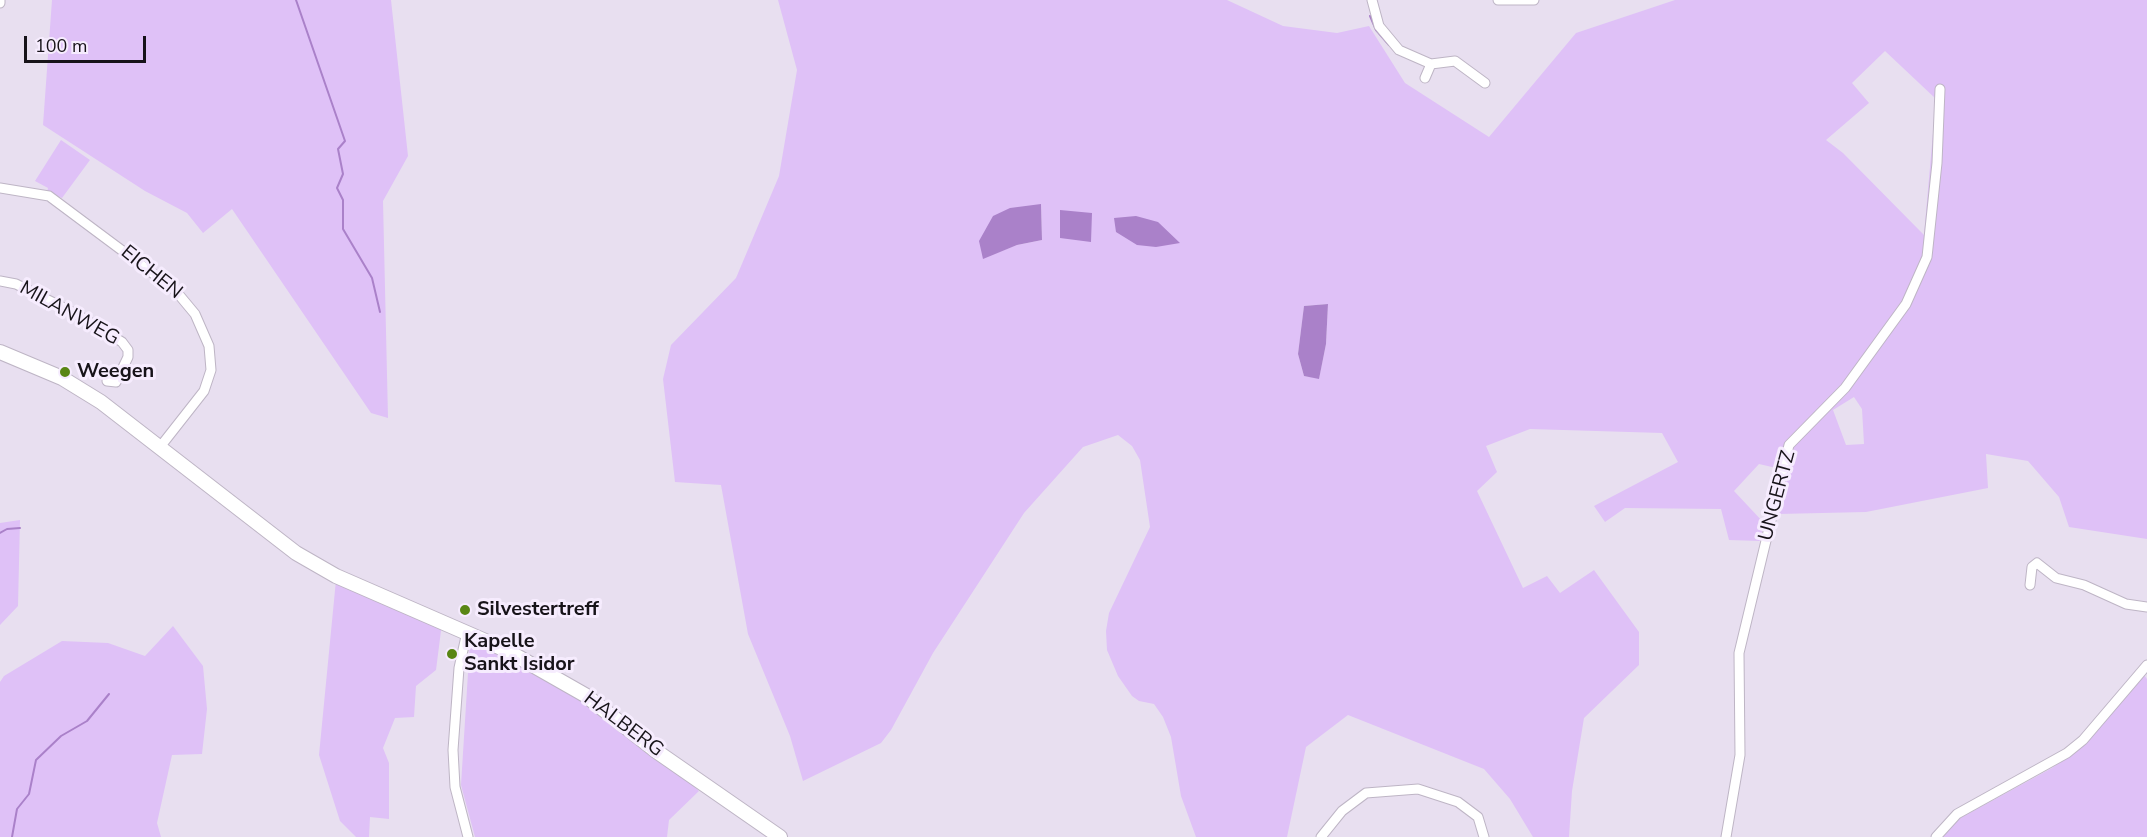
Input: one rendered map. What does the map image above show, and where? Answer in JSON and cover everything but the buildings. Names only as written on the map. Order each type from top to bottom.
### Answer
[{"type":"street","points":[[1372,0],[1379,26],[1399,50],[1431,64],[1455,61],[1485,83]]},
{"type":"street","points":[[1498,0],[1534,0]]},
{"type":"street","points":[[1425,78],[1431,64]]},
{"type":"street","name":"UNGERTZ","points":[[1726,837],[1740,755],[1739,654],[1789,445],[1845,388],[1906,304],[1927,257],[1937,163],[1940,89]]},
{"type":"street","name":"EICHEN","points":[[0,188],[49,196],[175,290],[195,314],[210,346],[211,370],[204,391],[160,447]]},
{"type":"street","name":"MILANWEG","points":[[0,281],[16,284],[78,315],[122,342],[128,350],[128,357],[116,382],[107,381]]},
{"type":"street","points":[[0,352],[71,383],[101,402],[160,447]]},
{"type":"street","name":"HALBERG","points":[[160,447],[296,553],[336,576],[506,650],[585,696],[656,751],[780,837]]},
{"type":"street","points":[[2030,585],[2032,567],[2037,563],[2056,579],[2084,585],[2127,604],[2147,607]]},
{"type":"street","points":[[467,632],[459,668],[453,750],[454,787],[468,837]]},
{"type":"street","points":[[1936,837],[1957,814],[2067,753],[2083,740],[2147,665]]},
{"type":"street","points":[[1321,837],[1342,811],[1366,794],[1418,789],[1458,802],[1478,817],[1484,837]]},
{"type":"shaded area","points":[[52,0],[391,0],[408,156],[383,201],[388,418],[371,413],[232,209],[203,233],[187,213],[145,191],[43,125]]},
{"type":"shaded area","points":[[778,0],[1227,0],[1283,26],[1337,33],[1369,26],[1405,83],[1489,137],[1576,33],[1675,0],[2147,0],[2147,539],[2069,527],[2059,497],[2028,461],[1986,454],[1988,488],[1866,512],[1778,514],[1789,471],[1759,464],[1734,491],[1764,523],[1760,541],[1729,540],[1721,509],[1625,508],[1605,522],[1594,506],[1678,462],[1662,433],[1530,429],[1486,446],[1497,472],[1477,491],[1523,588],[1547,576],[1560,593],[1594,570],[1639,632],[1639,665],[1584,718],[1572,791],[1569,837],[1533,837],[1510,799],[1484,769],[1348,715],[1306,747],[1287,837],[1196,837],[1181,796],[1171,737],[1163,717],[1154,704],[1139,701],[1132,696],[1118,676],[1107,650],[1106,631],[1109,613],[1150,527],[1140,460],[1132,446],[1118,435],[1083,447],[1024,513],[933,653],[891,730],[881,743],[803,781],[790,736],[748,634],[721,485],[675,482],[663,379],[671,345],[736,278],[779,176],[797,70]],"holes":[[[1885,51],[1936,99],[1924,235],[1843,153],[1826,140],[1869,103],[1852,83]],[[1041,204],[1042,240],[1017,245],[983,258]],[[1328,304],[1326,344],[1319,378],[1304,376],[1298,354],[1304,306]],[[1854,397],[1862,409],[1864,444],[1846,445],[1833,410]]]},
{"type":"shaded area","points":[[61,140],[90,160],[62,198],[47,192],[48,188],[35,181]]},
{"type":"shaded area","points":[[1041,204],[1042,240],[1017,245],[983,259],[979,241],[993,216],[1010,208]]},
{"type":"shaded area","points":[[1060,210],[1092,213],[1091,242],[1060,238]]},
{"type":"shaded area","points":[[1136,216],[1158,222],[1180,243],[1156,247],[1137,245],[1116,232],[1114,218]]},
{"type":"shaded area","points":[[1328,304],[1326,344],[1319,379],[1304,376],[1298,354],[1304,306]]},
{"type":"shaded area","points":[[20,520],[18,606],[0,625],[0,523]]},
{"type":"shaded area","points":[[336,580],[442,623],[436,670],[416,686],[414,717],[395,718],[383,748],[389,763],[389,819],[370,817],[369,837],[356,837],[340,821],[319,755]]},
{"type":"shaded area","points":[[173,626],[203,666],[207,709],[202,754],[172,755],[157,823],[161,837],[0,837],[0,682],[4,676],[62,641],[108,643],[145,656]]},
{"type":"shaded area","points":[[470,641],[503,655],[581,699],[654,752],[699,791],[669,820],[667,837],[475,837],[461,785]]},
{"type":"shaded area","points":[[2144,675],[2147,679],[2147,837],[1940,837],[1955,821],[2052,768],[2083,746]]},
{"type":"waterway","points":[[296,0],[345,141],[338,149],[343,174],[337,188],[343,200],[343,229],[372,278],[380,312]]},
{"type":"waterway","points":[[1370,16],[1376,30],[1389,45]]},
{"type":"waterway","points":[[0,533],[7,529],[20,528]]},
{"type":"waterway","points":[[12,837],[17,809],[29,794],[36,760],[61,736],[87,721],[109,694]]},
{"type":"place","name":"Weegen","points":[[65,372]]},
{"type":"place","name":"Silvestertreff","points":[[465,610]]},
{"type":"place","name":"Kapelle Sankt Isidor","points":[[452,654]]}]
